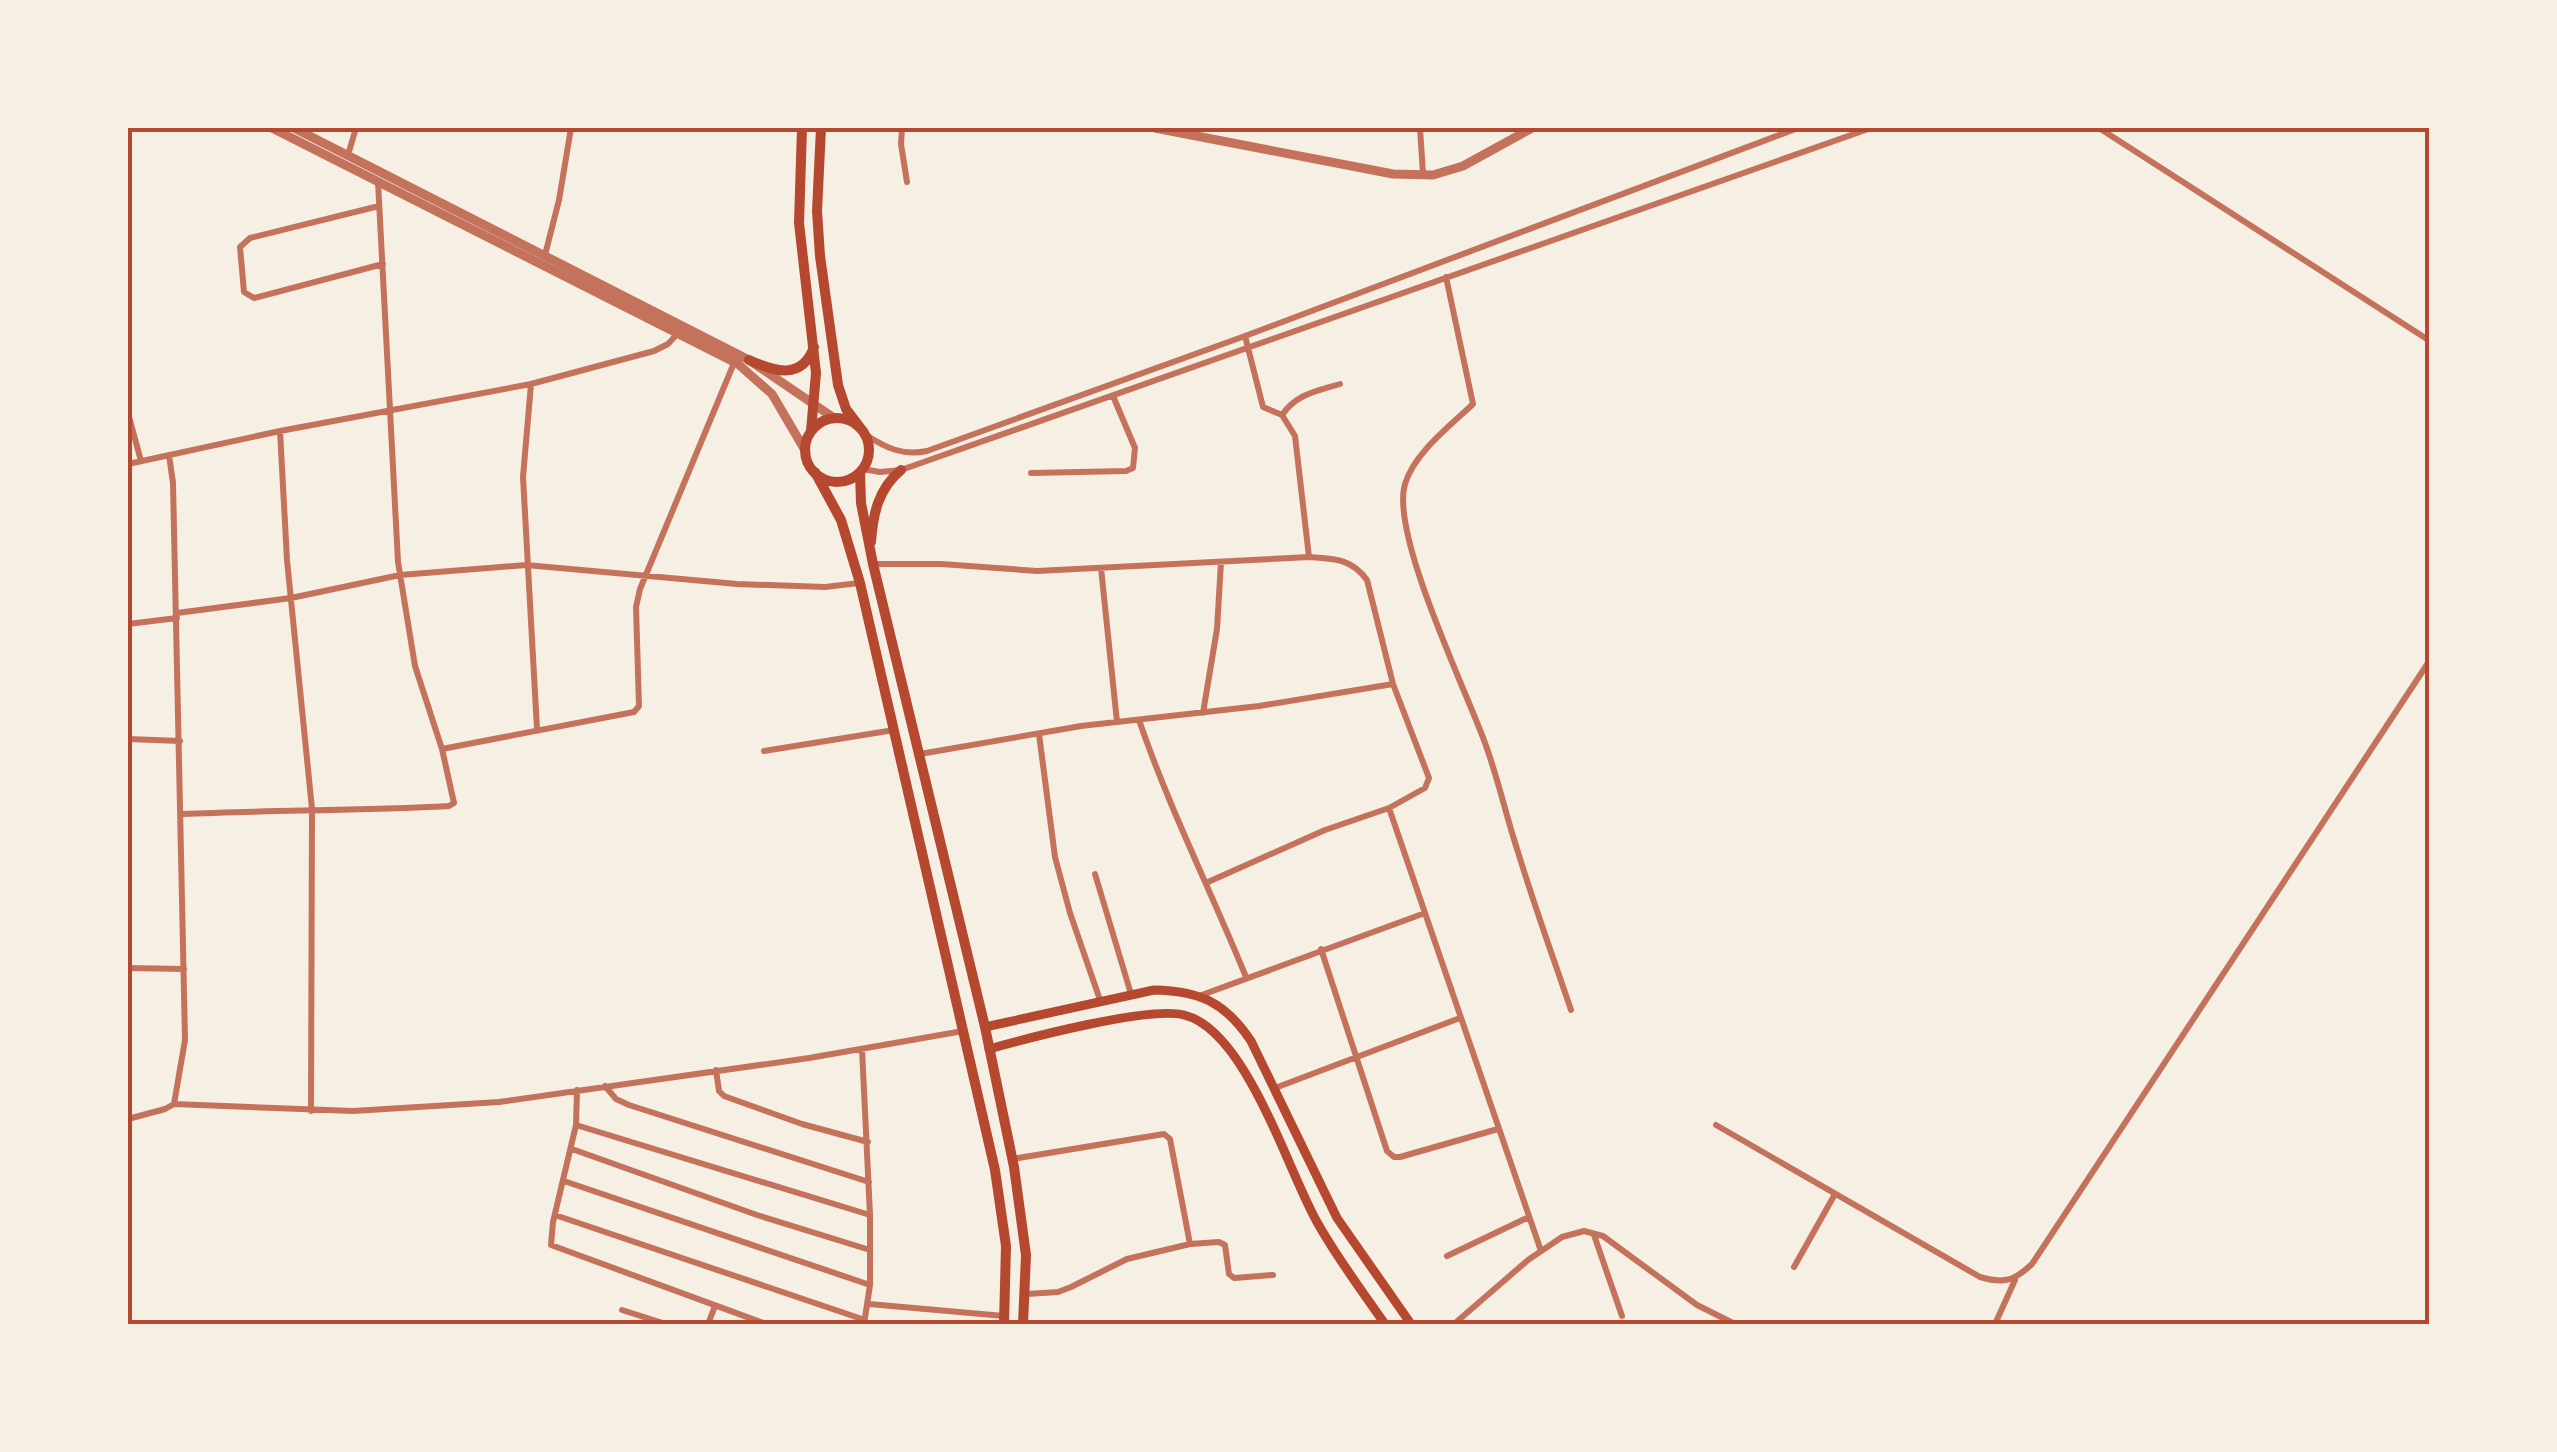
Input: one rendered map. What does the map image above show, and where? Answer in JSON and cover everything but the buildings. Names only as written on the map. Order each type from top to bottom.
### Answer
[{"type":"main road","points":[[802,128],[799,223],[814,346],[815,407],[806,452],[841,520],[860,583],[963,1031],[1004,1222],[1004,1320]]},
{"type":"main road","points":[[821,128],[817,211],[838,385],[846,410],[864,432],[869,454],[862,470],[861,502],[872,558],[985,1026],[1012,1159],[1024,1227],[1023,1324]]},
{"type":"main road","points":[[749,360],[791,371],[806,362],[814,346]]},
{"type":"main road","points":[[811,431],[834,418],[854,422],[864,432]]},
{"type":"main road","points":[[814,472],[842,481],[862,470]]},
{"type":"main road","points":[[872,558],[874,518],[881,493],[901,470]]},
{"type":"main road","points":[[985,1026],[1100,1000],[1166,990],[1218,1004],[1237,1019],[1337,1218],[1412,1324]]},
{"type":"main road","points":[[989,1050],[1160,1012],[1189,1016],[1205,1023],[1225,1041],[1243,1068],[1316,1220],[1385,1324]]},
{"type":"street","points":[[272,128],[749,360],[834,418]]},
{"type":"street","points":[[294,128],[544,255],[734,362],[772,394],[806,452]]},
{"type":"street","points":[[348,155],[356,128]]},
{"type":"street","points":[[544,255],[559,200],[571,128]]},
{"type":"street","points":[[902,128],[907,182]]},
{"type":"street","points":[[1155,128],[1393,174],[1423,174],[1463,166],[1532,128]]},
{"type":"street","points":[[1420,128],[1423,174]]},
{"type":"street","points":[[864,432],[892,450],[916,454],[927,451],[1798,128]]},
{"type":"street","points":[[862,470],[901,470],[1870,128]]},
{"type":"street","points":[[2098,128],[2430,341]]},
{"type":"street","points":[[182,814],[449,806],[455,798],[416,666],[400,574],[378,182]]},
{"type":"street","points":[[379,206],[250,238],[240,247],[244,292],[254,298],[383,264]]},
{"type":"street","points":[[1446,278],[1473,404],[1416,463],[1405,484],[1403,504],[1416,560],[1447,652],[1486,744],[1518,854],[1571,1010]]},
{"type":"street","points":[[128,464],[531,384],[654,351],[668,344],[681,329]]},
{"type":"street","points":[[1245,336],[1264,408],[1282,415],[1295,436],[1308,557]]},
{"type":"street","points":[[442,749],[634,712],[638,706],[636,607],[645,575],[734,362]]},
{"type":"street","points":[[531,384],[523,477],[537,728]]},
{"type":"street","points":[[1282,415],[1304,394],[1340,384]]},
{"type":"street","points":[[1031,473],[1132,468],[1135,448],[1113,396]]},
{"type":"street","points":[[128,413],[141,461]]},
{"type":"street","points":[[280,431],[291,598],[312,809],[310,1111]]},
{"type":"street","points":[[169,455],[177,616],[185,1040],[174,1104]]},
{"type":"street","points":[[872,558],[1037,571],[1308,557],[1343,560],[1357,567],[1366,580],[1393,684],[1429,778],[1425,788],[1388,808],[1324,830],[1208,882]]},
{"type":"street","points":[[1203,712],[1217,629],[1221,562]]},
{"type":"street","points":[[128,624],[291,598],[400,574],[526,565],[737,584],[860,583]]},
{"type":"street","points":[[1102,568],[1117,722]]},
{"type":"street","points":[[1995,1324],[2015,1280],[2032,1264],[2430,660]]},
{"type":"street","points":[[919,754],[1393,684]]},
{"type":"street","points":[[1139,720],[1177,820],[1208,882],[1246,977]]},
{"type":"street","points":[[764,751],[894,730]]},
{"type":"street","points":[[1039,734],[1056,857],[1070,913],[1100,1000]]},
{"type":"street","points":[[128,738],[180,741]]},
{"type":"street","points":[[1388,808],[1540,1251]]},
{"type":"street","points":[[1095,874],[1131,994]]},
{"type":"street","points":[[1199,996],[1424,913]]},
{"type":"street","points":[[1321,949],[1388,1151],[1394,1157],[1498,1129]]},
{"type":"street","points":[[128,968],[184,968]]},
{"type":"street","points":[[1275,1088],[1460,1018]]},
{"type":"street","points":[[128,1118],[174,1104],[310,1111],[500,1102],[963,1031]]},
{"type":"street","points":[[555,1215],[865,1322],[870,1286],[870,1215],[862,1049]]},
{"type":"street","points":[[716,1070],[719,1092],[724,1096],[868,1142]]},
{"type":"street","points":[[606,1086],[616,1098],[629,1104],[869,1182]]},
{"type":"street","points":[[577,1090],[572,1149],[551,1245],[766,1324]]},
{"type":"street","points":[[576,1124],[870,1215]]},
{"type":"street","points":[[1716,1125],[1980,1277],[1997,1282],[2015,1280]]},
{"type":"street","points":[[1012,1159],[1164,1134],[1170,1139],[1190,1244]]},
{"type":"street","points":[[572,1149],[757,1215],[870,1250]]},
{"type":"street","points":[[564,1181],[870,1286]]},
{"type":"street","points":[[1794,1267],[1835,1194]]},
{"type":"street","points":[[1447,1256],[1529,1217]]},
{"type":"street","points":[[1454,1324],[1540,1251],[1562,1236],[1584,1232],[1621,1246],[1697,1305],[1735,1324]]},
{"type":"street","points":[[1594,1234],[1622,1316]]},
{"type":"street","points":[[1026,1294],[1058,1292],[1127,1259],[1190,1244],[1219,1242],[1225,1246],[1229,1274],[1234,1278],[1273,1275]]},
{"type":"street","points":[[869,1304],[1004,1320]]},
{"type":"street","points":[[708,1324],[715,1306]]},
{"type":"street","points":[[622,1310],[666,1324]]}]
